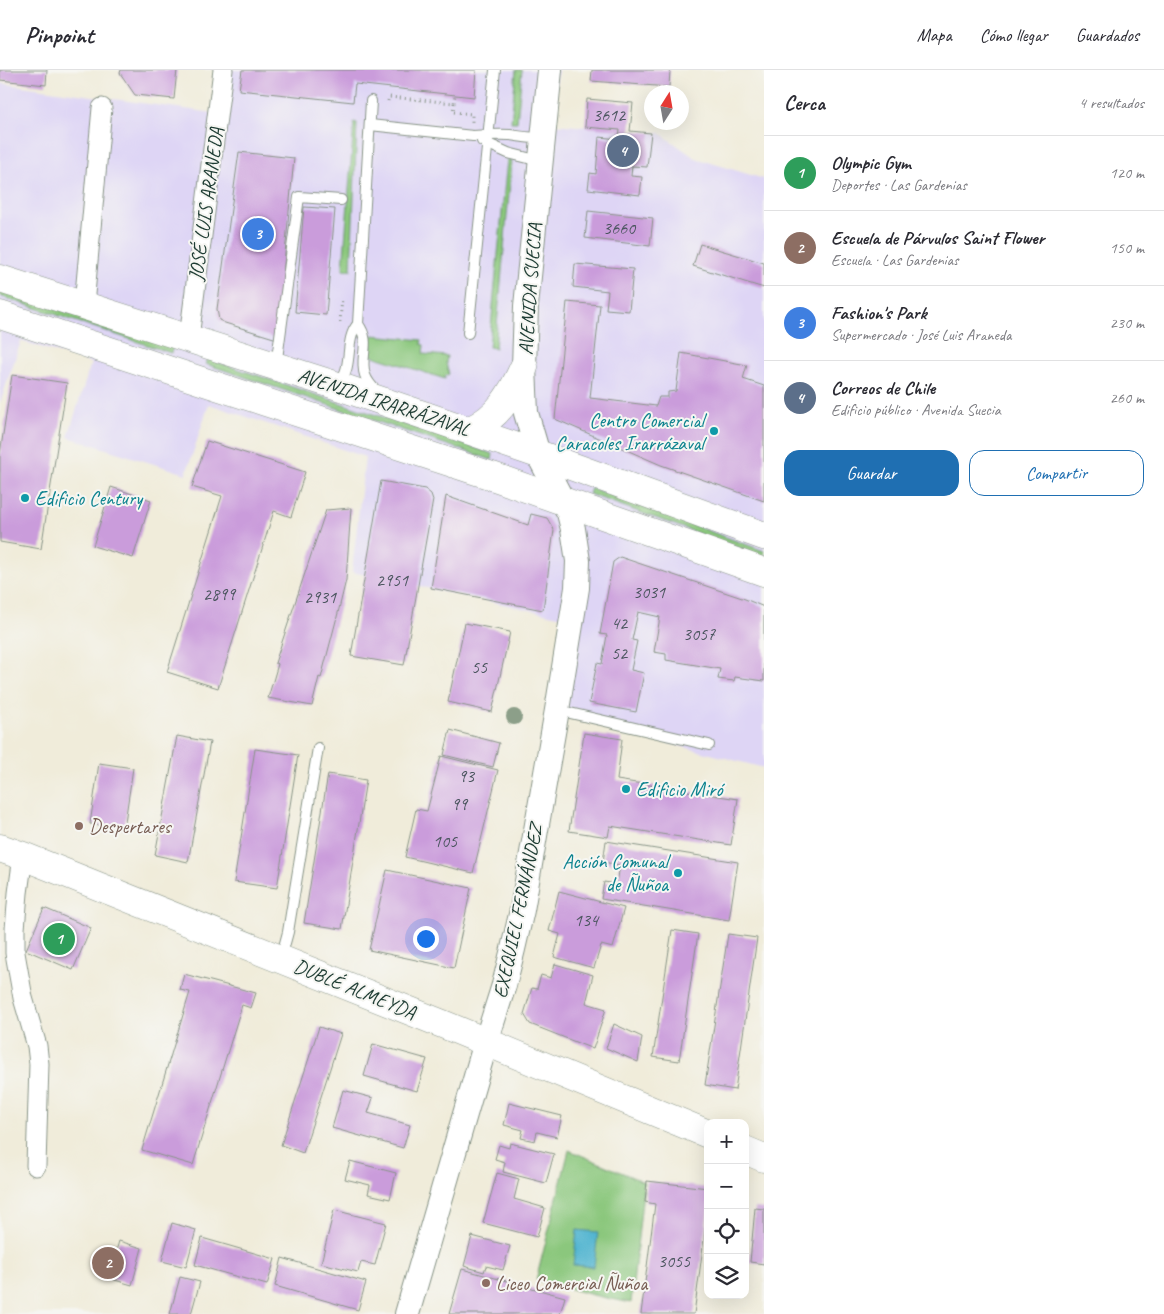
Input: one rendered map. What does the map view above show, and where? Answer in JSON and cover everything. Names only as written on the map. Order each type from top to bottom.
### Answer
[{"type":"main road","name":"AVENIDA IRARRÁZAVAL","points":[[0,279],[339,386],[470,430],[764,536]]},
{"type":"main road","name":"AVENIDA IRARRÁZAVAL","points":[[0,315],[462,466],[764,572]]},
{"type":"main road","points":[[470,430],[486,422],[502,407],[516,385],[524,366]]},
{"type":"main road","name":"DUBLÉ ALMEYDA","points":[[11,852],[281,959],[704,1132]]},
{"type":"main road","points":[[749,1152],[764,1158]]},
{"type":"street","name":"JOSÉ LUIS ARANEDA","points":[[188,338],[223,70]]},
{"type":"street","name":"AVENIDA SUECIA","points":[[550,70],[526,306],[524,366],[526,413],[538,454],[562,500]]},
{"type":"street","points":[[84,305],[102,108]]},
{"type":"street","name":"EXEQUIEL FERNÁNDEZ","points":[[407,1314],[504,985],[522,910],[577,588],[578,561],[573,529],[569,513],[562,500]]},
{"type":"street","points":[[11,852],[17,902],[15,953],[23,998],[37,1046],[39,1064],[36,1166]]},
{"type":"lane","points":[[468,333],[495,70]]},
{"type":"lane","points":[[372,101],[358,324],[365,337],[365,374],[374,389],[386,402]]},
{"type":"lane","points":[[370,125],[488,139],[510,135],[536,138],[544,136]]},
{"type":"lane","points":[[488,139],[508,153],[541,162]]},
{"type":"lane","points":[[276,366],[299,197],[341,200]]},
{"type":"lane","points":[[339,386],[347,369],[351,335],[358,324]]},
{"type":"lane","points":[[557,710],[710,745]]},
{"type":"lane","points":[[281,959],[288,932],[318,748]]},
{"type":"path","points":[[387,104],[388,96],[454,103],[455,95]]},
{"type":"shaded area","points":[[225,70],[558,70],[552,124],[660,133],[695,158],[764,179],[764,768],[561,715],[577,620],[352,572],[365,457],[209,404],[186,474],[68,437],[91,363],[21,341],[0,403],[0,83],[220,114]]},
{"type":"green space","points":[[516,70],[522,70],[517,122],[511,122]]},
{"type":"green space","points":[[354,122],[357,123],[351,270],[343,269]]},
{"type":"green space","points":[[507,160],[512,161],[495,348],[489,347]]},
{"type":"green space","points":[[0,290],[173,347],[171,353],[0,296]]},
{"type":"green space","points":[[372,335],[422,340],[421,344],[424,345],[423,354],[447,356],[446,363],[449,374],[445,376],[445,379],[370,355]]},
{"type":"green space","points":[[208,359],[493,454],[492,460],[206,364]]},
{"type":"green space","points":[[591,488],[764,551],[764,557],[589,494]]},
{"type":"green space","points":[[569,1150],[644,1182],[631,1303],[536,1280]]},
{"type":"water","points":[[577,1230],[598,1232],[594,1267],[573,1265]]},
{"type":"building","points":[[0,70],[47,70],[46,85],[0,80]]},
{"type":"building","points":[[121,70],[177,70],[174,99],[135,95],[120,73]]},
{"type":"building","points":[[242,70],[476,70],[474,97],[355,84],[353,102],[239,90]]},
{"type":"building","points":[[592,70],[670,70],[669,85],[591,81]]},
{"type":"building","points":[[587,99],[633,103],[630,131],[651,133],[647,167],[632,166],[631,176],[642,177],[640,195],[588,189],[590,173],[596,174],[599,137],[619,139],[620,130],[585,127]]},
{"type":"building","points":[[239,152],[294,158],[277,339],[219,320],[217,309]]},
{"type":"building","points":[[304,207],[335,209],[326,315],[295,312]]},
{"type":"building","points":[[588,211],[653,218],[650,246],[585,238]]},
{"type":"building","points":[[700,244],[764,263],[764,288],[693,266]]},
{"type":"building","points":[[575,264],[633,269],[629,311],[606,309],[608,291],[573,287]]},
{"type":"building","points":[[567,302],[600,305],[590,398],[656,406],[659,397],[668,397],[668,392],[676,391],[681,353],[747,365],[743,379],[764,386],[764,501],[661,465],[555,419]]},
{"type":"building","name":"Edificio Century","points":[[12,375],[67,383],[41,549],[0,542],[0,454]]},
{"type":"building","points":[[207,441],[305,472],[291,517],[274,511],[218,688],[167,672],[222,496],[192,487]]},
{"type":"building","points":[[381,481],[425,489],[431,494],[433,500],[404,665],[351,656]]},
{"type":"building","points":[[111,487],[151,500],[133,558],[93,546]]},
{"type":"building","points":[[446,496],[528,525],[531,514],[547,518],[554,530],[543,610],[431,588]]},
{"type":"building","points":[[351,508],[346,580],[312,706],[268,698],[278,664],[275,663],[326,510]]},
{"type":"building","points":[[620,557],[764,607],[764,681],[735,677],[734,681],[718,679],[720,669],[666,660],[666,654],[654,652],[660,617],[638,612],[632,640],[637,641],[631,670],[644,673],[636,712],[589,703],[597,663],[602,664],[607,635],[600,634],[613,562]]},
{"type":"building","points":[[465,623],[510,632],[492,712],[448,702]]},
{"type":"building","points":[[450,730],[499,743],[493,767],[444,755]]},
{"type":"building","name":"Edificio Miró","points":[[584,733],[622,739],[617,780],[738,799],[731,845],[610,826],[608,837],[569,831]]},
{"type":"building","points":[[177,736],[210,742],[188,862],[155,855]]},
{"type":"building","points":[[255,749],[298,755],[277,888],[234,882]]},
{"type":"building","points":[[441,756],[498,770],[473,873],[405,857],[416,809],[427,811]]},
{"type":"building","points":[[99,763],[133,768],[124,829],[90,824]]},
{"type":"building","points":[[328,774],[366,780],[342,929],[304,923]]},
{"type":"building","name":"Acción Comunal de Ñuñoa","points":[[606,841],[738,862],[729,920],[601,899],[604,882],[617,884],[620,865],[603,862]]},
{"type":"building","points":[[387,870],[471,888],[454,968],[369,950]]},
{"type":"building","points":[[559,891],[624,908],[613,948],[601,945],[594,968],[554,957],[560,934],[549,931]]},
{"type":"building","points":[[44,908],[91,928],[73,970],[26,950]]},
{"type":"building","points":[[672,930],[698,934],[679,1061],[653,1057]]},
{"type":"building","points":[[728,934],[757,938],[735,1090],[705,1085]]},
{"type":"building","points":[[555,964],[593,975],[586,1003],[606,1009],[593,1049],[530,1024],[524,1014],[532,988],[537,989],[541,975],[551,978]]},
{"type":"building","points":[[184,974],[256,993],[251,1008],[242,1005],[193,1165],[142,1150],[190,992],[180,990]]},
{"type":"building","points":[[614,1024],[642,1037],[638,1062],[606,1048]]},
{"type":"building","points":[[319,1027],[341,1034],[303,1153],[281,1145]]},
{"type":"building","points":[[373,1044],[427,1059],[417,1091],[364,1076]]},
{"type":"building","points":[[343,1090],[373,1098],[368,1113],[410,1125],[403,1148],[332,1128]]},
{"type":"building","points":[[509,1103],[562,1116],[557,1137],[537,1132],[535,1141],[521,1138],[523,1130],[504,1125]]},
{"type":"building","points":[[510,1143],[554,1154],[546,1183],[503,1172],[505,1162],[495,1159],[499,1145],[509,1148]]},
{"type":"building","points":[[350,1161],[396,1173],[390,1199],[368,1194],[370,1185],[345,1179]]},
{"type":"building","points":[[497,1173],[519,1179],[514,1199],[545,1208],[537,1237],[483,1223]]},
{"type":"building","points":[[647,1181],[704,1188],[704,1239],[694,1314],[641,1314],[655,1204],[645,1202]]},
{"type":"building","points":[[755,1208],[764,1209],[764,1264],[750,1262]]},
{"type":"building","points":[[334,1210],[386,1223],[375,1265],[361,1262],[358,1272],[321,1263]]},
{"type":"building","points":[[172,1223],[196,1230],[186,1267],[162,1261]]},
{"type":"building","points":[[472,1236],[510,1246],[503,1270],[486,1266],[484,1272],[464,1266]]},
{"type":"building","points":[[202,1238],[275,1259],[267,1285],[195,1265]]},
{"type":"building","points":[[119,1241],[142,1248],[132,1285],[108,1278]]},
{"type":"building","points":[[282,1258],[366,1282],[358,1310],[275,1286]]},
{"type":"building","name":"Liceo Comercial Ñuñoa","points":[[462,1269],[565,1297],[560,1314],[449,1314]]},
{"type":"building","points":[[180,1277],[200,1282],[191,1314],[170,1314]]},
{"type":"place","name":"Correos de Chile","points":[[623,151]]},
{"type":"place","name":"Fashion's Park","points":[[258,234]]},
{"type":"place","name":"Centro Comercial Caracoles Irarrázaval","points":[[714,431]]},
{"type":"place","name":"Edificio Century","points":[[25,498]]},
{"type":"place","name":"Edificio Miró","points":[[626,789]]},
{"type":"place","name":"Despertares","points":[[79,826]]},
{"type":"place","name":"Acción Comunal de Ñuñoa","points":[[678,873]]},
{"type":"place","name":"Olympic Gym","points":[[59,939]]},
{"type":"place","name":"Escuela de Párvulos Saint Flower","points":[[108,1263]]},
{"type":"place","name":"Liceo Comercial Ñuñoa","points":[[486,1283]]}]
